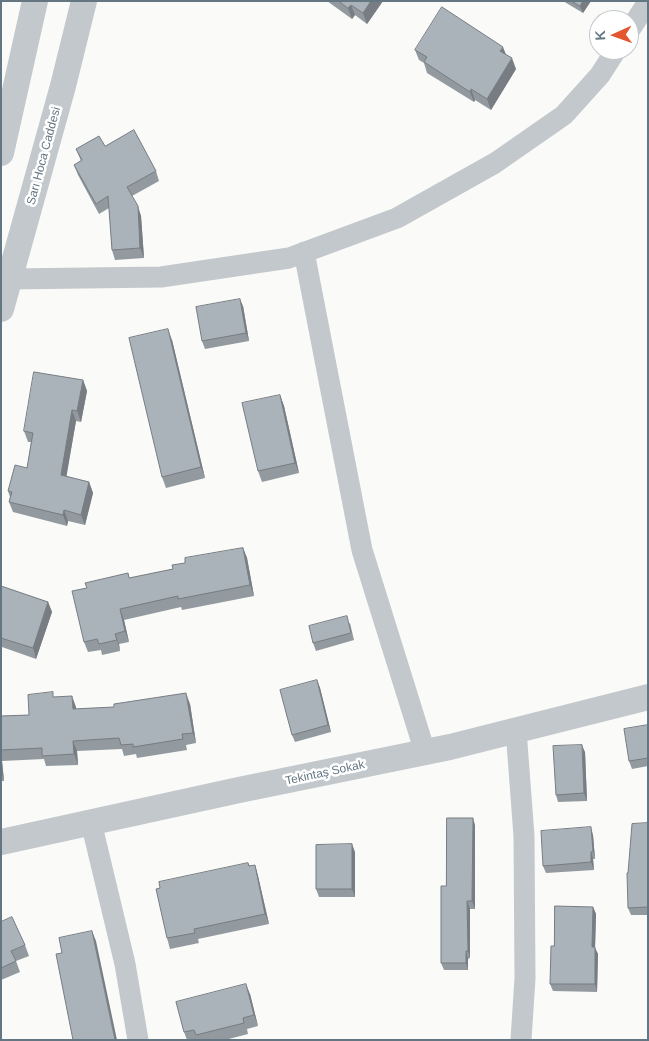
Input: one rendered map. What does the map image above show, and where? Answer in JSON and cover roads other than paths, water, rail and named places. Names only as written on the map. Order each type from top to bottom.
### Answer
[{"type":"street","points":[[2,150],[35,1]]},
{"type":"street","name":"Sarı Hoca Caddesi","points":[[1,309],[63,86],[84,1]]},
{"type":"street","points":[[639,16],[648,2]]},
{"type":"street","points":[[10,279],[161,277],[289,258],[397,218],[495,163],[564,115],[600,75],[610,60]]},
{"type":"street","points":[[304,252],[362,550],[425,752]]},
{"type":"street","name":"Tekintaş Sokak","points":[[1,842],[425,752],[648,697]]},
{"type":"street","points":[[516,730],[524,836],[525,978],[521,1040]]},
{"type":"street","points":[[91,822],[125,964],[138,1040]]}]
